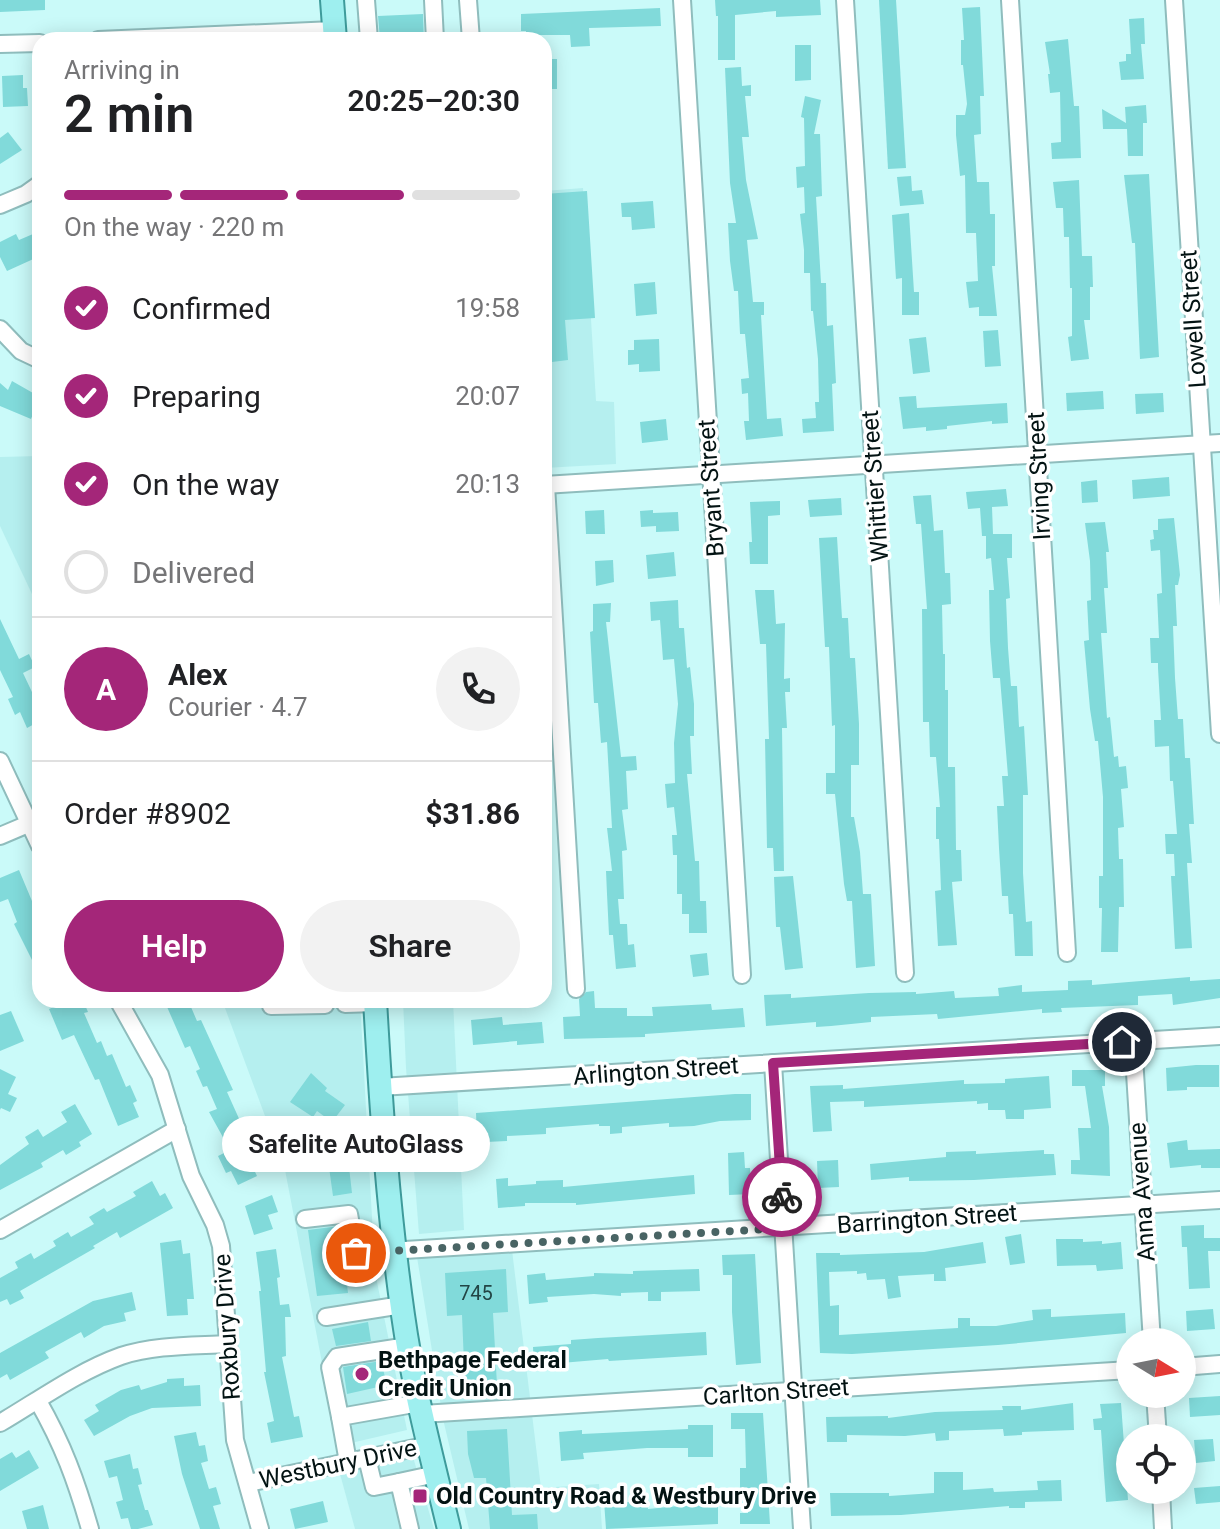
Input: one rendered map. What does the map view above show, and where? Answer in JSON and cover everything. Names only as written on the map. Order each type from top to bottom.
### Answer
[{"type":"main road","points":[[332,0],[334,32]]},
{"type":"main road","points":[[375,1008],[386,1174],[402,1305],[421,1408],[449,1529]]},
{"type":"street","points":[[366,0],[368,32]]},
{"type":"street","points":[[433,0],[435,32]]},
{"type":"street","points":[[468,0],[470,32]]},
{"type":"street","name":"Bryant Street","points":[[682,0],[742,975]]},
{"type":"street","name":"Whittier Street","points":[[845,0],[905,973]]},
{"type":"street","name":"Irving Street","points":[[1010,0],[1067,953]]},
{"type":"street","name":"Lowell Street","points":[[1174,0],[1220,734]]},
{"type":"street","points":[[0,44],[32,43]]},
{"type":"street","points":[[0,205],[32,190]]},
{"type":"street","points":[[0,329],[21,351],[32,356]]},
{"type":"street","points":[[552,485],[1220,443]]},
{"type":"street","points":[[552,599],[576,989]]},
{"type":"street","points":[[0,761],[32,817]]},
{"type":"street","points":[[0,836],[32,823]]},
{"type":"street","name":"Roxbury Drive","points":[[122,1008],[160,1075],[191,1176],[215,1225],[221,1246],[235,1440],[260,1529]]},
{"type":"street","name":"Arlington Street","points":[[380,1087],[1220,1036]]},
{"type":"street","name":"Anna Avenue","points":[[1133,1041],[1151,1328]]},
{"type":"street","points":[[773,1063],[802,1529]]},
{"type":"street","points":[[0,1230],[177,1129]]},
{"type":"street","name":"Barrington Street","points":[[305,1219],[349,1214],[356,1253],[1220,1200]]},
{"type":"street","points":[[326,1317],[402,1305]]},
{"type":"street","points":[[0,1423],[121,1356],[157,1348],[227,1344]]},
{"type":"street","points":[[348,1462],[330,1367],[332,1361],[337,1357],[408,1346]]},
{"type":"street","points":[[1196,1366],[1220,1364]]},
{"type":"street","name":"Carlton Street","points":[[340,1417],[421,1408],[793,1391],[1116,1371]]},
{"type":"street","points":[[38,1401],[74,1474],[90,1529]]},
{"type":"street","name":"Westbury Drive","points":[[248,1483],[429,1445]]},
{"type":"street","points":[[367,1458],[374,1487],[436,1474]]},
{"type":"street","points":[[399,1482],[410,1529]]},
{"type":"street","points":[[1162,1504],[1163,1529]]},
{"type":"shaded area","points":[[583,188],[596,401],[614,402],[616,464],[552,468],[552,190]]},
{"type":"shaded area","points":[[32,456],[32,594],[0,526],[0,457]]},
{"type":"shaded area","points":[[225,1008],[360,1008],[375,1272],[407,1430],[338,1446],[285,1170]]},
{"type":"shaded area","points":[[403,1008],[453,1008],[464,1230],[419,1234]]},
{"type":"shaded area","points":[[512,1250],[541,1488],[599,1484],[602,1529],[469,1529],[443,1419],[417,1257]]},
{"type":"shaded area","points":[[413,1457],[434,1529],[355,1529],[340,1474]]},
{"type":"building","points":[[0,0],[45,0],[45,10],[0,12]]},
{"type":"building","points":[[715,0],[820,0],[821,15],[776,17],[776,11],[735,15],[735,60],[718,60]]},
{"type":"building","points":[[879,0],[896,0],[906,168],[888,169]]},
{"type":"building","points":[[980,7],[984,96],[980,96],[981,134],[974,135],[977,182],[989,182],[990,214],[995,214],[995,266],[992,266],[997,316],[979,316],[979,307],[969,308],[966,282],[978,281],[976,233],[966,233],[965,175],[960,176],[956,135],[956,115],[965,115],[967,104],[961,65],[961,40],[964,40],[962,8]]},
{"type":"building","points":[[660,8],[661,26],[589,28],[590,46],[571,47],[570,35],[521,31],[521,14]]},
{"type":"building","points":[[423,14],[424,32],[379,32],[378,16]]},
{"type":"building","points":[[1144,18],[1145,44],[1141,44],[1144,79],[1121,80],[1119,62],[1126,61],[1126,54],[1131,54],[1129,19]]},
{"type":"building","points":[[1068,39],[1074,106],[1079,106],[1081,158],[1052,159],[1051,143],[1061,142],[1060,92],[1050,93],[1045,42]]},
{"type":"building","points":[[795,45],[811,45],[811,80],[795,81]]},
{"type":"building","points":[[552,59],[557,59],[557,89],[552,89]]},
{"type":"building","points":[[741,67],[742,86],[751,85],[751,96],[745,96],[749,137],[742,137],[746,180],[758,239],[747,240],[753,302],[764,302],[764,315],[761,315],[767,419],[781,418],[783,436],[746,440],[744,421],[749,421],[748,393],[742,394],[741,379],[749,378],[745,334],[740,334],[738,291],[734,291],[730,261],[728,223],[736,223],[730,183],[725,68]]},
{"type":"building","points":[[23,75],[28,106],[3,107],[2,76]]},
{"type":"building","points":[[805,96],[821,100],[814,134],[820,134],[822,196],[816,197],[821,283],[826,283],[827,326],[833,325],[836,383],[832,384],[834,431],[803,433],[802,419],[816,418],[815,402],[819,402],[810,273],[804,273],[800,214],[805,213],[804,187],[797,188],[796,167],[805,166],[804,118],[801,117]]},
{"type":"building","points":[[1146,105],[1143,156],[1128,156],[1127,129],[1103,129],[1102,109],[1126,123],[1125,107]]},
{"type":"building","points":[[8,132],[22,150],[0,164],[0,138]]},
{"type":"building","points":[[1149,174],[1159,357],[1140,359],[1135,243],[1132,243],[1124,175]]},
{"type":"building","points":[[911,176],[912,191],[922,190],[924,204],[900,206],[897,177]]},
{"type":"building","points":[[1079,180],[1082,256],[1092,256],[1093,287],[1090,287],[1090,320],[1084,320],[1089,359],[1071,361],[1068,337],[1072,336],[1069,237],[1064,237],[1063,208],[1056,208],[1053,182]]},
{"type":"building","points":[[587,191],[595,318],[565,320],[568,360],[552,362],[552,193]]},
{"type":"building","points":[[653,201],[655,228],[632,230],[631,217],[622,217],[621,203]]},
{"type":"building","points":[[909,213],[914,292],[919,292],[919,315],[902,315],[902,278],[896,279],[892,215]]},
{"type":"building","points":[[16,234],[19,240],[32,234],[32,260],[7,271],[0,257],[0,242]]},
{"type":"building","points":[[655,282],[657,314],[636,316],[634,284]]},
{"type":"building","points":[[998,330],[1001,366],[985,367],[983,331]]},
{"type":"building","points":[[926,337],[930,372],[913,374],[909,339]]},
{"type":"building","points":[[659,339],[660,371],[639,372],[639,364],[628,365],[628,350],[634,350],[634,340]]},
{"type":"building","points":[[12,381],[32,392],[31,419],[0,406],[0,383],[8,390]]},
{"type":"building","points":[[1103,391],[1104,409],[1067,411],[1066,393]]},
{"type":"building","points":[[1163,393],[1164,412],[1136,414],[1135,394]]},
{"type":"building","points":[[916,396],[917,408],[1007,403],[1008,423],[992,424],[992,421],[926,431],[926,427],[903,429],[899,397]]},
{"type":"building","points":[[666,419],[668,440],[642,443],[640,422]]},
{"type":"building","points":[[1169,477],[1170,496],[1133,499],[1132,480]]},
{"type":"building","points":[[1097,480],[1098,502],[1082,503],[1081,482]]},
{"type":"building","points":[[1006,489],[1008,506],[992,507],[993,534],[1012,534],[1012,558],[1007,558],[1010,598],[1006,599],[1008,648],[1011,686],[1017,686],[1019,727],[1024,726],[1028,795],[1023,795],[1023,873],[1026,922],[1032,921],[1033,956],[1015,956],[1013,914],[1009,914],[1008,896],[1002,896],[997,806],[1004,806],[1002,776],[1008,776],[1000,678],[993,678],[990,641],[989,590],[994,590],[991,558],[986,559],[986,536],[982,536],[980,508],[968,509],[966,492]]},
{"type":"building","points":[[931,495],[934,531],[943,530],[945,573],[950,573],[951,604],[942,605],[943,654],[945,690],[948,690],[948,767],[955,767],[956,850],[961,850],[962,881],[952,882],[957,945],[938,946],[935,891],[941,890],[936,807],[940,807],[936,757],[930,757],[929,722],[923,722],[922,609],[927,609],[921,524],[916,524],[913,496]]},
{"type":"building","points":[[841,498],[842,515],[810,517],[808,500]]},
{"type":"building","points":[[780,501],[780,515],[768,516],[768,564],[750,564],[750,502]]},
{"type":"building","points":[[604,510],[605,534],[586,534],[585,511]]},
{"type":"building","points":[[653,510],[653,513],[678,512],[679,531],[656,532],[656,526],[641,527],[640,511]]},
{"type":"building","points":[[1174,518],[1180,575],[1178,585],[1175,585],[1177,626],[1173,626],[1175,678],[1178,719],[1183,719],[1185,758],[1190,758],[1194,824],[1189,824],[1192,863],[1187,863],[1192,948],[1175,949],[1171,876],[1175,876],[1174,854],[1166,854],[1165,834],[1177,834],[1173,781],[1170,781],[1169,746],[1155,747],[1154,720],[1161,720],[1158,663],[1151,663],[1150,638],[1159,638],[1157,594],[1162,593],[1160,550],[1151,551],[1150,540],[1154,539],[1153,530],[1158,530],[1158,519]]},
{"type":"building","points":[[1105,522],[1109,552],[1106,552],[1108,588],[1104,588],[1107,633],[1101,633],[1107,718],[1110,717],[1114,757],[1118,756],[1119,767],[1126,766],[1128,788],[1121,789],[1124,827],[1118,828],[1119,859],[1123,859],[1124,907],[1119,907],[1118,952],[1101,952],[1099,876],[1103,876],[1103,797],[1084,641],[1089,640],[1087,601],[1091,600],[1085,523]]},
{"type":"building","points":[[837,537],[842,618],[848,618],[850,658],[855,658],[859,724],[859,765],[851,765],[851,817],[854,817],[860,852],[863,894],[871,894],[875,966],[856,968],[852,901],[847,901],[844,884],[835,794],[826,794],[826,773],[835,773],[835,725],[832,726],[829,647],[825,647],[819,538]]},
{"type":"building","points":[[674,552],[676,576],[648,579],[646,555]]},
{"type":"building","points":[[613,560],[614,582],[596,586],[595,561]]},
{"type":"building","points":[[755,590],[774,590],[776,624],[785,623],[784,679],[790,678],[790,692],[785,692],[787,728],[782,728],[784,871],[774,871],[773,848],[767,848],[765,739],[769,739],[766,644],[760,644]]},
{"type":"building","points":[[678,600],[679,628],[684,628],[694,704],[694,736],[690,736],[692,774],[687,774],[695,861],[699,861],[700,901],[706,901],[707,933],[689,933],[689,914],[682,914],[682,894],[677,894],[677,855],[673,855],[672,835],[677,835],[674,807],[667,808],[665,784],[675,783],[674,743],[678,704],[674,659],[663,660],[660,620],[651,621],[650,602]]},
{"type":"building","points":[[611,603],[610,622],[606,622],[621,757],[636,756],[637,770],[626,771],[628,809],[622,810],[627,850],[622,851],[624,899],[618,899],[620,924],[627,924],[628,945],[634,944],[636,967],[616,969],[613,935],[609,935],[606,871],[612,871],[607,828],[612,828],[607,742],[601,743],[598,703],[594,703],[590,632],[593,631],[593,604]]},
{"type":"building","points":[[0,619],[19,659],[29,654],[32,660],[32,668],[23,673],[32,692],[32,725],[27,728],[20,712],[15,715],[8,699],[13,697],[0,670]]},
{"type":"building","points":[[19,870],[32,901],[32,960],[14,924],[17,922],[8,899],[0,902],[0,878]]},
{"type":"building","points":[[793,876],[803,968],[785,970],[780,927],[776,927],[774,877]]},
{"type":"building","points":[[707,953],[709,975],[693,977],[690,955]]},
{"type":"building","points":[[1190,977],[1190,981],[1220,979],[1220,998],[1173,1005],[1172,994],[1138,996],[1138,1005],[1061,1008],[1062,1012],[1042,1013],[1042,1009],[938,1019],[937,1014],[871,1017],[871,1022],[831,1026],[816,1027],[816,1022],[766,1026],[764,995],[791,994],[791,998],[954,991],[955,998],[999,996],[998,988],[1022,985],[1022,992],[1068,990],[1068,981],[1092,980],[1092,985]]},
{"type":"building","points":[[594,991],[595,1008],[627,1008],[627,1016],[653,1016],[652,1007],[711,1004],[712,1010],[743,1008],[745,1027],[645,1034],[645,1037],[564,1039],[563,1017],[580,1016],[579,999],[586,992]]},
{"type":"building","points":[[86,1008],[88,1012],[84,1013],[97,1043],[101,1041],[107,1056],[112,1054],[126,1087],[130,1085],[137,1101],[133,1103],[139,1117],[118,1126],[99,1079],[95,1080],[74,1035],[62,1040],[49,1009]]},
{"type":"building","points":[[168,1008],[191,1008],[197,1021],[201,1020],[233,1090],[227,1092],[257,1153],[248,1157],[257,1176],[238,1185],[231,1171],[226,1173],[218,1156],[230,1150],[209,1112],[217,1109],[196,1071],[200,1069],[190,1046],[185,1048]]},
{"type":"building","points":[[11,1011],[24,1041],[0,1051],[0,1015]]},
{"type":"building","points":[[502,1017],[503,1025],[542,1022],[544,1043],[517,1045],[517,1041],[473,1045],[471,1020]]},
{"type":"building","points":[[1219,1065],[1219,1087],[1187,1087],[1187,1090],[1167,1091],[1166,1068]]},
{"type":"building","points":[[0,1069],[16,1077],[8,1094],[17,1098],[10,1112],[0,1110]]},
{"type":"building","points":[[1072,1070],[1105,1070],[1105,1086],[1102,1086],[1109,1127],[1110,1176],[1071,1174],[1071,1160],[1080,1160],[1078,1128],[1091,1128],[1085,1086],[1072,1086]]},
{"type":"building","points":[[311,1073],[327,1088],[325,1091],[345,1105],[332,1122],[317,1111],[313,1117],[290,1102]]},
{"type":"building","points":[[1049,1076],[1051,1108],[1024,1110],[1024,1119],[1006,1119],[1005,1110],[988,1110],[988,1103],[977,1104],[977,1101],[864,1107],[864,1101],[830,1102],[832,1131],[813,1132],[810,1086],[843,1085],[843,1089],[964,1080],[964,1084],[1005,1083],[1005,1079]]},
{"type":"building","points":[[751,1094],[751,1120],[694,1126],[669,1127],[669,1123],[622,1127],[622,1133],[610,1134],[610,1126],[599,1124],[546,1128],[546,1134],[507,1136],[507,1141],[486,1142],[485,1137],[477,1138],[476,1113]]},
{"type":"building","points":[[75,1104],[92,1134],[79,1142],[81,1146],[66,1155],[63,1150],[41,1163],[43,1167],[0,1190],[0,1165],[29,1144],[25,1137],[38,1129],[43,1137],[67,1122],[61,1112]]},
{"type":"building","points":[[448,1117],[452,1158],[430,1160],[427,1120]]},
{"type":"building","points":[[1187,1140],[1188,1150],[1220,1149],[1220,1168],[1201,1168],[1201,1165],[1170,1168],[1167,1143]]},
{"type":"building","points":[[347,1150],[352,1193],[333,1196],[327,1153]]},
{"type":"building","points":[[1044,1150],[1044,1154],[1054,1154],[1056,1175],[974,1180],[909,1181],[909,1177],[871,1180],[870,1164],[946,1157],[946,1152],[976,1151],[976,1154]]},
{"type":"building","points":[[744,1152],[745,1168],[750,1168],[751,1194],[729,1195],[728,1153]]},
{"type":"building","points":[[838,1160],[839,1187],[818,1188],[817,1161]]},
{"type":"building","points":[[694,1175],[695,1194],[576,1205],[525,1203],[525,1206],[498,1208],[496,1179],[508,1178],[508,1186],[563,1180],[563,1187]]},
{"type":"building","points":[[152,1181],[160,1196],[165,1193],[173,1208],[120,1238],[117,1232],[93,1246],[95,1248],[20,1291],[24,1298],[10,1305],[7,1299],[0,1302],[0,1278],[18,1268],[15,1262],[31,1253],[34,1259],[56,1246],[53,1241],[68,1232],[71,1237],[94,1224],[89,1217],[104,1208],[107,1212],[136,1196],[133,1192]]},
{"type":"building","points":[[272,1195],[278,1212],[268,1215],[273,1229],[254,1235],[245,1206]]},
{"type":"building","points":[[1204,1225],[1204,1238],[1220,1238],[1220,1251],[1208,1251],[1210,1288],[1189,1289],[1187,1247],[1182,1247],[1181,1226]]},
{"type":"building","points":[[340,1226],[348,1293],[317,1296],[308,1230]]},
{"type":"building","points":[[1021,1234],[1025,1263],[1010,1265],[1005,1237]]},
{"type":"building","points":[[1056,1239],[1102,1241],[1102,1244],[1121,1242],[1123,1269],[1097,1271],[1096,1265],[1057,1266]]},
{"type":"building","points":[[181,1240],[183,1254],[190,1253],[194,1299],[187,1299],[188,1315],[167,1316],[160,1243]]},
{"type":"building","points":[[983,1242],[986,1263],[945,1268],[946,1281],[934,1281],[934,1274],[898,1276],[901,1297],[888,1299],[885,1279],[867,1280],[866,1273],[857,1274],[857,1271],[829,1272],[830,1306],[839,1305],[839,1335],[958,1328],[958,1318],[970,1318],[970,1326],[996,1326],[1033,1320],[1032,1310],[1051,1309],[1051,1317],[1125,1313],[1126,1328],[1116,1328],[1116,1334],[998,1345],[852,1354],[820,1353],[816,1253],[924,1252]]},
{"type":"building","points":[[276,1249],[280,1305],[289,1304],[291,1317],[285,1317],[286,1356],[282,1357],[294,1417],[299,1416],[303,1437],[271,1443],[267,1423],[274,1421],[264,1372],[256,1252]]},
{"type":"building","points":[[755,1254],[761,1363],[736,1365],[732,1275],[723,1275],[722,1255]]},
{"type":"building","points":[[506,1269],[508,1312],[493,1313],[497,1385],[465,1388],[462,1315],[447,1316],[445,1273]]},
{"type":"building","points":[[699,1269],[700,1291],[661,1292],[661,1301],[648,1301],[648,1292],[621,1293],[621,1296],[547,1297],[548,1302],[529,1304],[527,1275],[545,1273],[546,1280],[594,1276],[594,1273],[633,1274],[633,1271]]},
{"type":"building","points":[[132,1292],[136,1310],[124,1313],[126,1321],[104,1326],[84,1338],[81,1332],[45,1352],[49,1358],[10,1380],[7,1374],[0,1378],[0,1353],[93,1301]]},
{"type":"building","points":[[1213,1309],[1215,1329],[1187,1328],[1186,1311]]},
{"type":"building","points":[[368,1322],[371,1341],[336,1346],[332,1329]]},
{"type":"building","points":[[706,1332],[707,1355],[608,1359],[534,1369],[533,1347],[571,1344],[571,1340]]},
{"type":"building","name":"Bethpage Federal Credit Union","points":[[381,1361],[387,1385],[347,1394],[343,1367]]},
{"type":"building","points":[[184,1378],[184,1386],[200,1385],[201,1406],[152,1408],[94,1436],[84,1420],[99,1411],[95,1405],[121,1390],[139,1385],[141,1390],[167,1382],[167,1379]]},
{"type":"building","points":[[1220,1396],[1220,1415],[1190,1417],[1190,1408],[1196,1408],[1196,1398]]},
{"type":"building","points":[[1073,1403],[1074,1430],[1022,1432],[1022,1435],[1004,1436],[1003,1429],[949,1431],[949,1440],[936,1441],[935,1433],[847,1435],[847,1442],[827,1442],[826,1417],[888,1418],[935,1412],[1003,1410],[1002,1406],[1021,1406],[1021,1410]]},
{"type":"building","points":[[1116,1403],[1116,1408],[1121,1408],[1123,1424],[1116,1424],[1116,1501],[1106,1502],[1101,1430],[1094,1430],[1093,1419],[1102,1418],[1100,1404]]},
{"type":"building","points":[[731,1413],[763,1413],[770,1524],[740,1524],[740,1513],[748,1513],[749,1490],[740,1490],[740,1468],[746,1468],[745,1429],[731,1429]]},
{"type":"building","points":[[688,1425],[713,1425],[713,1457],[688,1457],[688,1448],[647,1448],[583,1453],[584,1459],[561,1461],[559,1432],[582,1430],[582,1434],[688,1429]]},
{"type":"building","points":[[507,1429],[512,1515],[537,1514],[538,1529],[490,1529],[486,1478],[474,1478],[467,1431]]},
{"type":"building","points":[[196,1432],[199,1446],[205,1445],[208,1461],[201,1463],[209,1489],[216,1487],[221,1504],[213,1506],[220,1529],[200,1529],[182,1474],[174,1436]]},
{"type":"building","points":[[1213,1439],[1215,1461],[1196,1463],[1196,1440]]},
{"type":"building","points":[[29,1450],[39,1468],[0,1491],[0,1459],[12,1452],[16,1458]]},
{"type":"building","points":[[130,1454],[133,1469],[138,1468],[142,1484],[138,1485],[153,1525],[138,1529],[131,1529],[128,1518],[121,1519],[116,1502],[123,1500],[117,1476],[109,1478],[104,1461]]},
{"type":"building","points":[[934,1472],[963,1472],[963,1490],[993,1488],[994,1492],[1038,1490],[1037,1481],[1061,1480],[1062,1501],[1025,1502],[1025,1508],[1009,1506],[901,1515],[831,1516],[830,1493],[889,1493],[889,1496],[934,1493]]},
{"type":"building","points":[[1220,1486],[1220,1502],[1196,1504],[1196,1488]]},
{"type":"building","points":[[699,1495],[718,1495],[718,1524],[606,1529],[604,1501],[648,1503],[648,1509],[699,1504]]},
{"type":"building","points":[[323,1501],[328,1522],[295,1529],[290,1509]]},
{"type":"building","points":[[43,1505],[49,1529],[27,1529],[22,1511]]},
{"type":"way so far","points":[[356,1253],[785,1228],[782,1197]]},
{"type":"place","name":"Safelite AutoGlass","points":[[356,1253]]},
{"type":"place","name":"Bethpage Federal Credit Union","points":[[362,1374]]},
{"type":"place","name":"Old Country Road & Westbury Drive","points":[[420,1496]]},
{"type":"route","points":[[782,1197],[773,1063],[1122,1042]]}]
